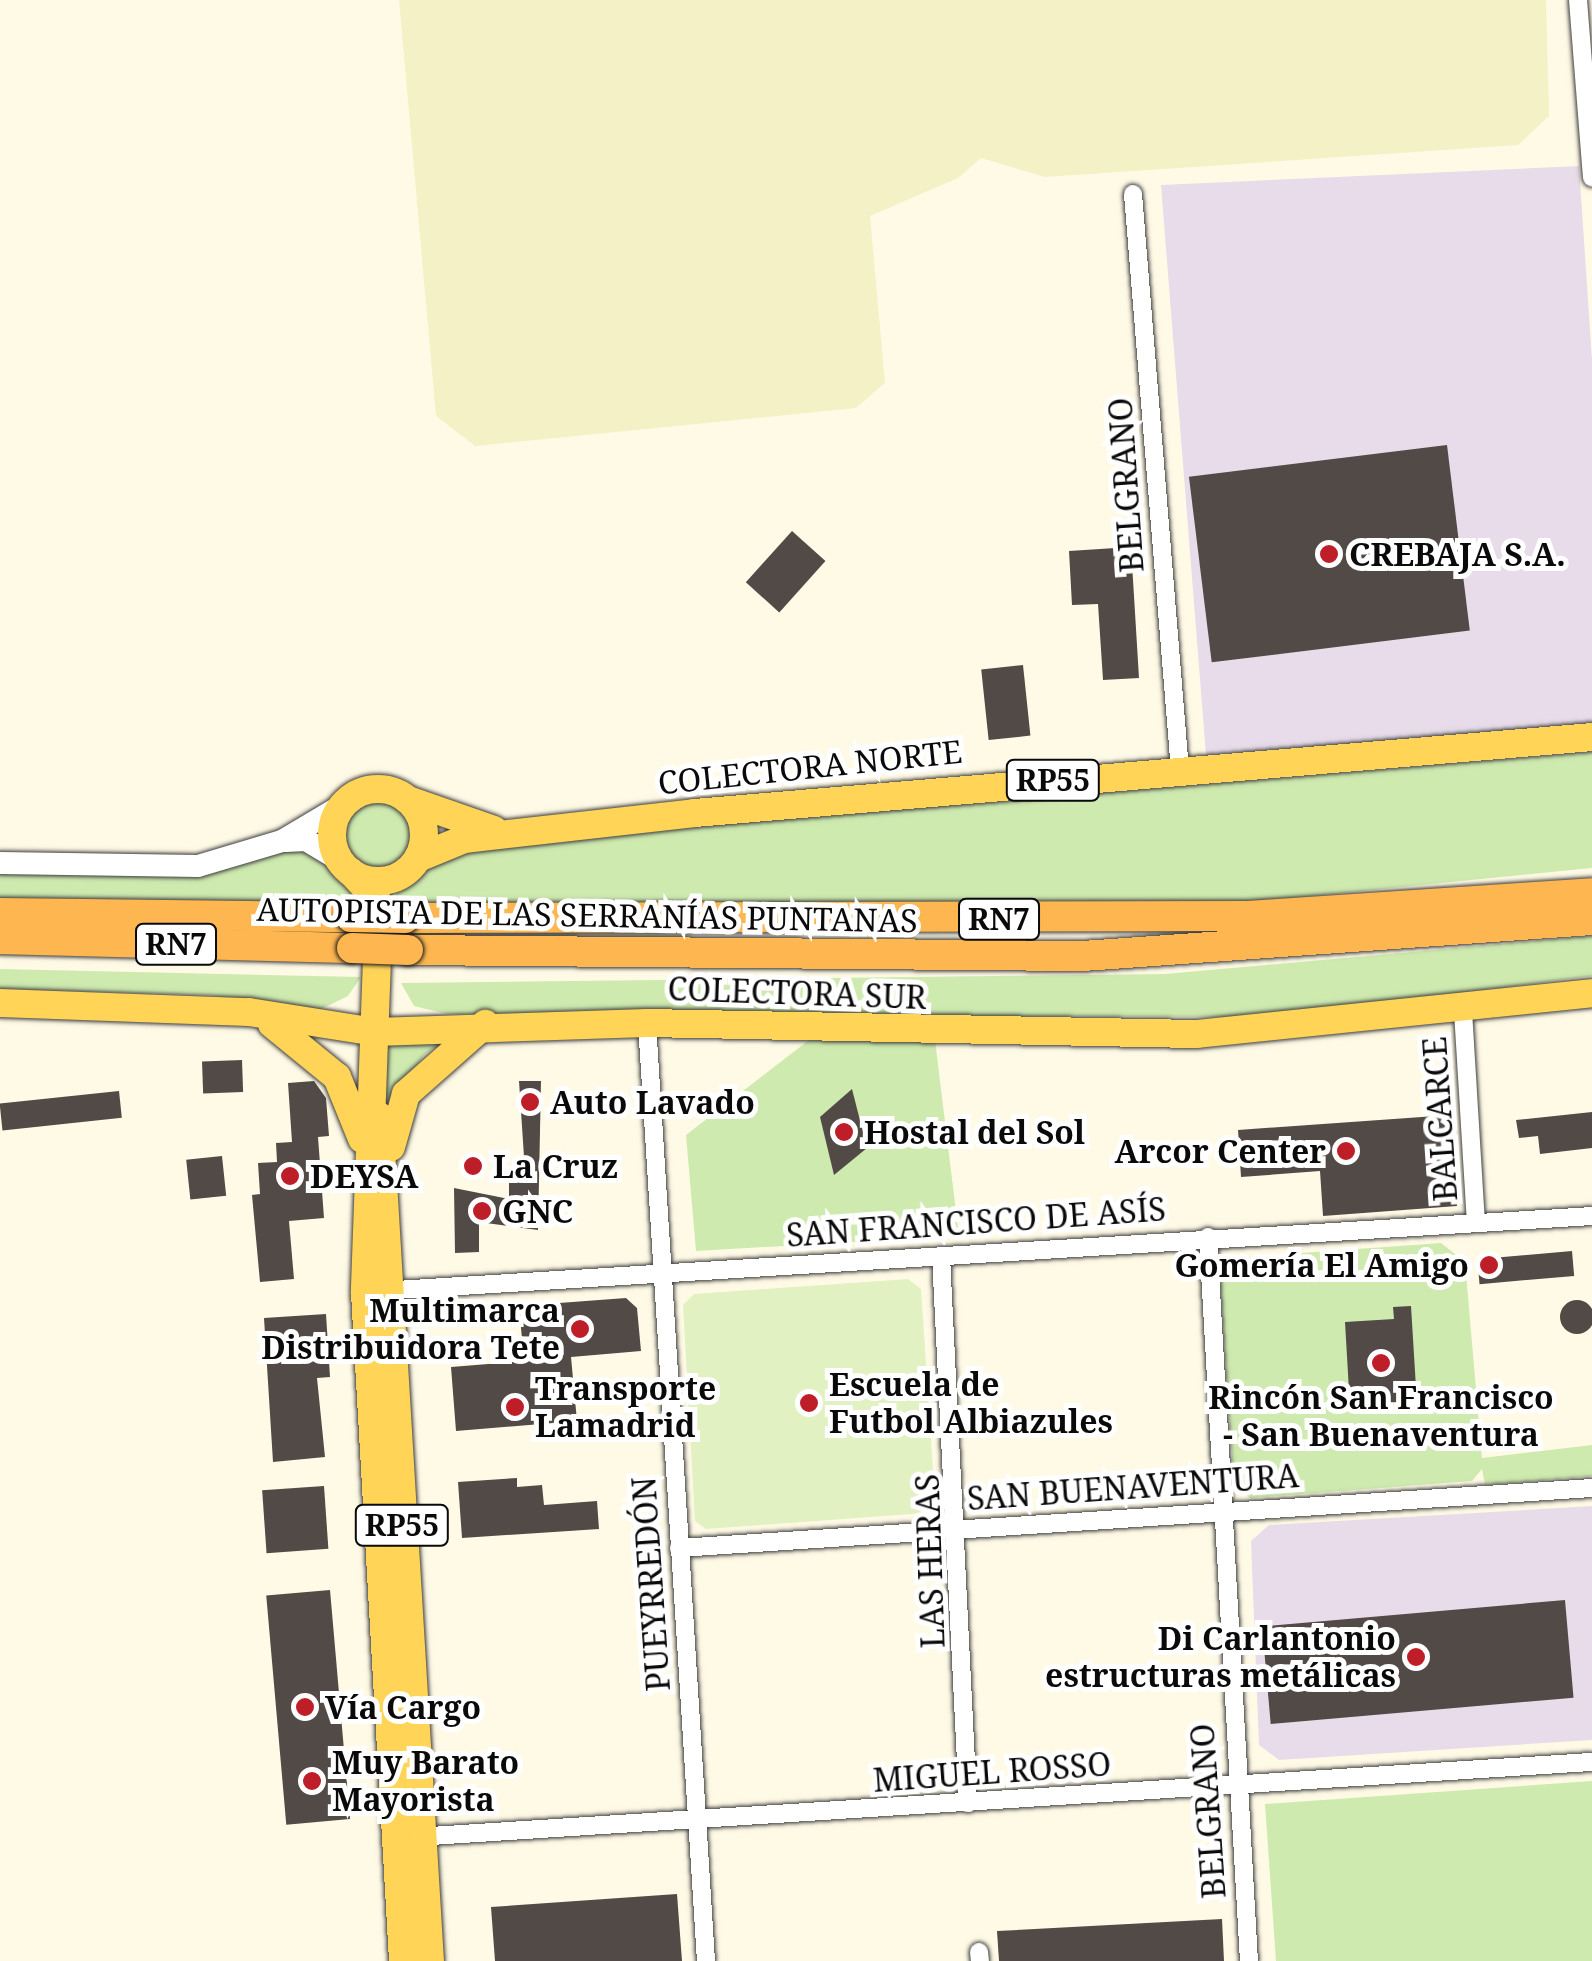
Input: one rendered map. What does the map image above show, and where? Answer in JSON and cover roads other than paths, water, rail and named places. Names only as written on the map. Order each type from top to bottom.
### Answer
[{"type":"highway","name":"AUTOPISTA DE LAS SERRANÍAS PUNTANAS","points":[[0,939],[361,932],[406,918],[1171,918],[1592,892]]},
{"type":"highway","name":"AUTOPISTA DE LAS SERRANÍAS PUNTANAS","points":[[0,913],[361,932],[408,950],[1084,956],[1592,922]]},
{"type":"main road","name":"COLECTORA NORTE","points":[[411,866],[464,839],[1180,771],[1592,738]]},
{"type":"main road","name":"RP55","points":[[344,804],[370,789],[408,800]]},
{"type":"main road","name":"COLECTORA NORTE","points":[[408,800],[515,834]]},
{"type":"main road","points":[[408,800],[425,832],[411,866]]},
{"type":"main road","points":[[344,804],[332,830],[345,866]]},
{"type":"main road","name":"RP55","points":[[345,866],[374,881],[411,866]]},
{"type":"main road","name":"RP55","points":[[345,866],[376,899],[361,932],[375,1032],[376,1292],[408,1838],[403,1961]]},
{"type":"main road","name":"RP55","points":[[361,932],[411,866]]},
{"type":"main road","name":"COLECTORA SUR","points":[[0,1003],[249,1012],[375,1032],[485,1024],[647,1022],[1197,1034],[1463,1011],[1592,993]]},
{"type":"main road","points":[[249,1012],[296,1036],[337,1077],[376,1165]]},
{"type":"main road","points":[[376,1165],[406,1094],[485,1024]]},
{"type":"main road","name":"RP55","points":[[408,1838],[430,1961]]},
{"type":"street","points":[[1578,0],[1587,50],[1592,177]]},
{"type":"street","name":"BELGRANO","points":[[1133,194],[1180,771]]},
{"type":"street","points":[[282,841],[344,804]]},
{"type":"street","points":[[0,863],[198,866],[282,841],[306,840],[345,866]]},
{"type":"street","name":"BALCARCE","points":[[1463,1011],[1476,1222]]},
{"type":"street","name":"PUEYRREDÓN","points":[[647,1022],[706,1961]]},
{"type":"street","name":"SAN FRANCISCO DE ASÍS","points":[[376,1292],[1208,1236],[1592,1216]]},
{"type":"street","name":"BELGRANO","points":[[1208,1236],[1235,1787],[1249,1961]]},
{"type":"street","name":"LAS HERAS","points":[[941,1256],[960,1527],[968,1804]]},
{"type":"street","name":"SAN BUENAVENTURA","points":[[678,1548],[1592,1488]]},
{"type":"street","name":"MIGUEL ROSSO","points":[[408,1838],[1592,1762]]},
{"type":"place","name":"CREBAJA S.A.","points":[[1329,554]]},
{"type":"place","name":"Auto Lavado","points":[[530,1102]]},
{"type":"place","name":"Hostal del Sol","points":[[844,1132]]},
{"type":"place","name":"Arcor Center","points":[[1346,1151]]},
{"type":"place","name":"La Cruz","points":[[473,1166]]},
{"type":"place","name":"DEYSA","points":[[290,1176]]},
{"type":"place","name":"GNC","points":[[482,1211]]},
{"type":"place","name":"Gomería El Amigo","points":[[1489,1265]]},
{"type":"place","name":"Multimarca Distribuidora Tete","points":[[580,1329]]},
{"type":"place","name":"Rincón San Francisco - San Buenaventura","points":[[1381,1363]]},
{"type":"place","name":"Escuela de Futbol Albiazules","points":[[809,1403]]},
{"type":"place","name":"Transporte Lamadrid","points":[[515,1407]]},
{"type":"place","name":"Di Carlantonio estructuras metálicas","points":[[1416,1657]]},
{"type":"place","name":"Vía Cargo","points":[[305,1707]]},
{"type":"place","name":"Muy Barato Mayorista","points":[[312,1781]]}]
